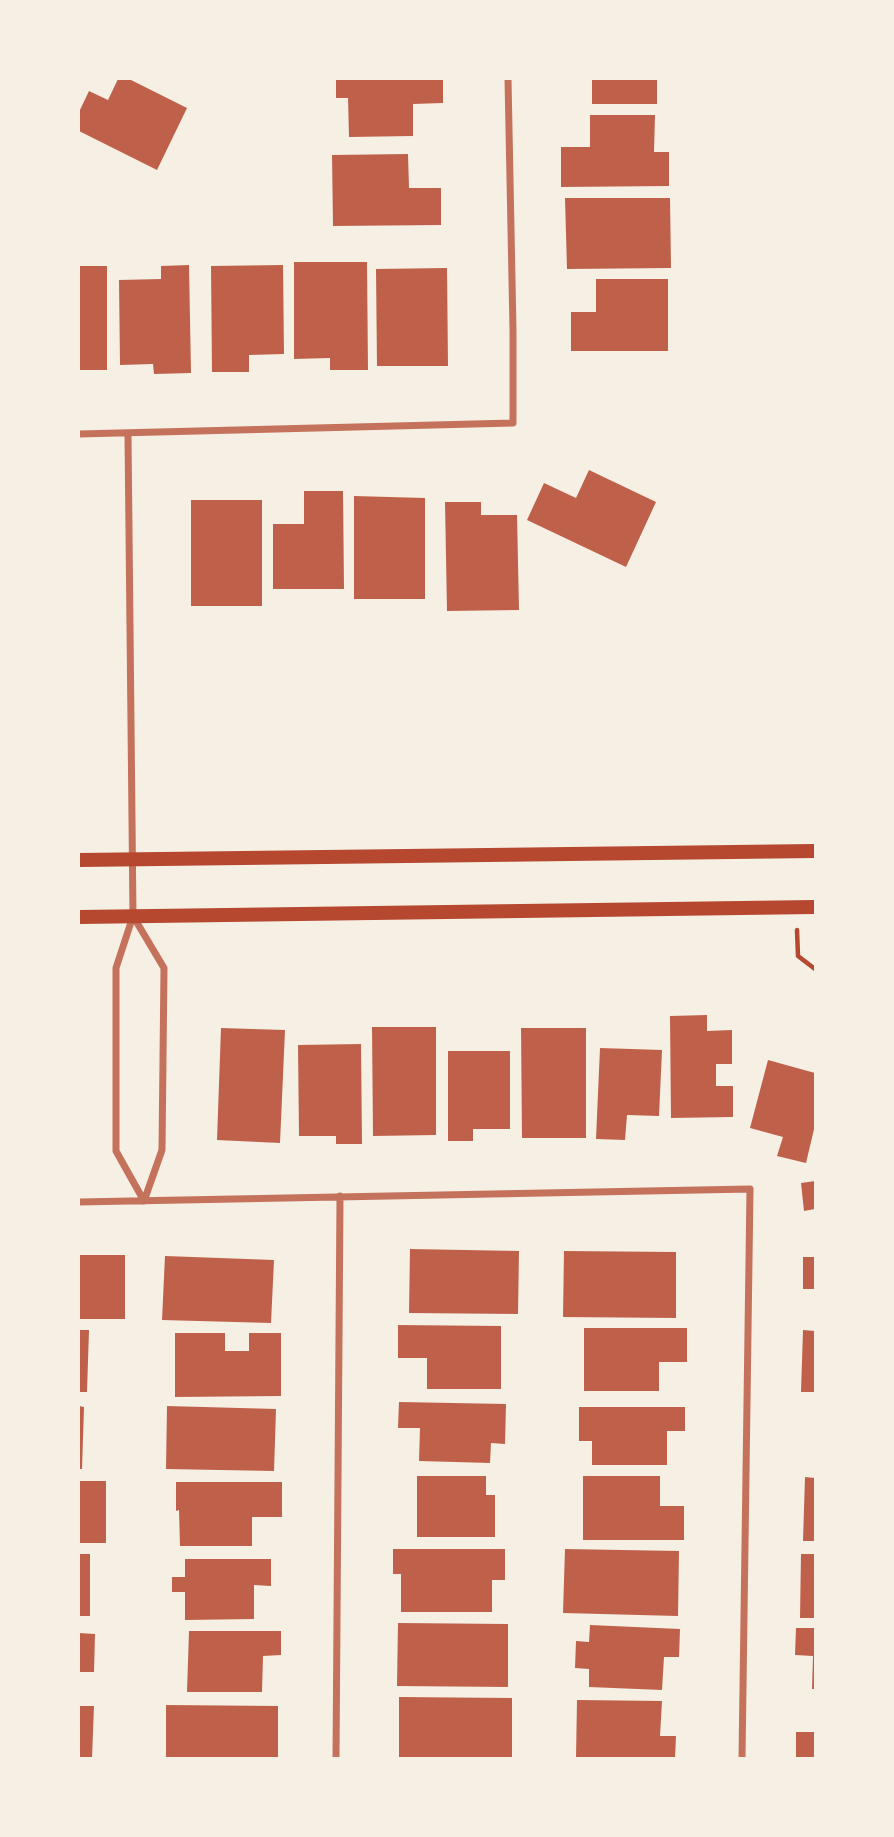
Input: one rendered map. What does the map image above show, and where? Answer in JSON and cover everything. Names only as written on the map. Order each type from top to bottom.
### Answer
[{"type":"main road","points":[[79,860],[815,851]]},
{"type":"main road","points":[[79,917],[815,908]]},
{"type":"street","points":[[79,435],[513,424],[508,79]]},
{"type":"street","points":[[128,435],[133,916],[116,968],[116,1151],[144,1200]]},
{"type":"street","points":[[133,916],[164,968],[162,1150],[144,1200]]},
{"type":"street","points":[[79,1202],[750,1189],[742,1758]]},
{"type":"street","points":[[336,1758],[340,1196]]},
{"type":"path","points":[[795,908],[798,956],[815,969]]},
{"type":"building","points":[[118,79],[129,79],[187,108],[157,170],[79,131],[79,112],[89,91],[108,100]]},
{"type":"building","points":[[336,79],[443,79],[443,103],[413,104],[413,136],[349,137],[348,98],[336,98]]},
{"type":"building","points":[[592,79],[657,79],[657,104],[592,104]]},
{"type":"building","points":[[590,115],[655,115],[654,152],[669,152],[669,186],[561,187],[561,147],[590,147]]},
{"type":"building","points":[[408,154],[409,188],[441,188],[441,225],[333,226],[332,155]]},
{"type":"building","points":[[565,198],[670,198],[671,268],[567,269]]},
{"type":"building","points":[[294,262],[367,262],[368,370],[330,370],[330,358],[294,359]]},
{"type":"building","points":[[189,265],[191,373],[154,374],[153,364],[120,365],[119,280],[161,279],[161,266]]},
{"type":"building","points":[[283,265],[284,354],[249,355],[249,372],[212,372],[211,266]]},
{"type":"building","points":[[79,266],[107,266],[107,370],[79,370]]},
{"type":"building","points":[[447,268],[448,366],[377,366],[376,269]]},
{"type":"building","points":[[596,279],[668,279],[668,351],[571,351],[571,312],[596,312]]},
{"type":"building","points":[[589,470],[656,502],[626,567],[527,520],[544,483],[576,498]]},
{"type":"building","points":[[304,491],[343,491],[344,589],[273,589],[273,524],[304,524]]},
{"type":"building","points":[[354,496],[425,498],[425,599],[354,599]]},
{"type":"building","points":[[191,500],[262,500],[262,606],[191,606]]},
{"type":"building","points":[[445,502],[481,502],[481,515],[517,515],[519,610],[447,611]]},
{"type":"building","points":[[707,1015],[707,1031],[732,1030],[732,1064],[716,1064],[716,1086],[733,1086],[733,1117],[671,1118],[670,1016]]},
{"type":"building","points":[[372,1027],[436,1027],[436,1135],[373,1136]]},
{"type":"building","points":[[221,1028],[285,1030],[280,1143],[217,1140]]},
{"type":"building","points":[[521,1028],[586,1028],[586,1138],[522,1138]]},
{"type":"building","points":[[361,1044],[362,1144],[336,1144],[336,1136],[299,1136],[298,1045]]},
{"type":"building","points":[[600,1048],[662,1050],[659,1116],[627,1115],[625,1140],[596,1139]]},
{"type":"building","points":[[448,1051],[510,1051],[510,1129],[473,1129],[473,1141],[448,1141]]},
{"type":"building","points":[[768,1060],[815,1073],[815,1125],[806,1163],[777,1156],[783,1137],[750,1128]]},
{"type":"building","points":[[815,1181],[815,1209],[804,1211],[801,1183]]},
{"type":"building","points":[[410,1249],[519,1251],[518,1314],[409,1313]]},
{"type":"building","points":[[564,1251],[676,1252],[676,1318],[563,1317]]},
{"type":"building","points":[[79,1255],[125,1255],[125,1319],[79,1319]]},
{"type":"building","points":[[165,1256],[274,1260],[271,1323],[162,1320]]},
{"type":"building","points":[[803,1257],[815,1257],[815,1289],[803,1289]]},
{"type":"building","points":[[398,1325],[501,1326],[501,1389],[427,1389],[427,1358],[398,1358]]},
{"type":"building","points":[[584,1328],[687,1328],[687,1362],[659,1362],[659,1391],[584,1391]]},
{"type":"building","points":[[79,1330],[89,1330],[87,1392],[79,1392]]},
{"type":"building","points":[[803,1330],[815,1331],[815,1392],[801,1392]]},
{"type":"building","points":[[175,1333],[225,1333],[225,1351],[249,1351],[249,1333],[281,1333],[281,1396],[175,1397]]},
{"type":"building","points":[[399,1402],[506,1404],[505,1444],[491,1443],[490,1463],[419,1461],[420,1428],[398,1428]]},
{"type":"building","points":[[79,1406],[84,1407],[82,1469],[79,1469]]},
{"type":"building","points":[[167,1406],[276,1409],[274,1471],[166,1469]]},
{"type":"building","points":[[579,1407],[685,1407],[685,1431],[667,1431],[667,1465],[592,1465],[592,1441],[579,1441]]},
{"type":"building","points":[[417,1476],[486,1476],[486,1495],[495,1495],[495,1537],[417,1537]]},
{"type":"building","points":[[583,1476],[660,1476],[660,1506],[684,1506],[684,1540],[583,1540]]},
{"type":"building","points":[[805,1477],[815,1478],[815,1541],[803,1541]]},
{"type":"building","points":[[79,1481],[106,1481],[106,1543],[79,1543]]},
{"type":"building","points":[[176,1482],[282,1482],[282,1517],[252,1517],[252,1546],[180,1546]]},
{"type":"building","points":[[393,1549],[505,1549],[505,1580],[492,1580],[492,1612],[401,1612],[401,1574],[393,1574]]},
{"type":"building","points":[[565,1549],[679,1551],[678,1616],[563,1613]]},
{"type":"building","points":[[79,1554],[90,1554],[90,1616],[79,1616]]},
{"type":"building","points":[[801,1554],[815,1554],[815,1618],[800,1618]]},
{"type":"building","points":[[185,1559],[271,1559],[271,1586],[254,1585],[254,1619],[185,1620],[185,1592],[172,1592],[172,1577],[185,1577]]},
{"type":"building","points":[[398,1623],[508,1624],[508,1687],[397,1686]]},
{"type":"building","points":[[590,1625],[680,1629],[679,1657],[664,1657],[662,1690],[589,1687],[589,1669],[575,1668],[576,1641],[589,1642]]},
{"type":"building","points":[[796,1628],[815,1628],[815,1689],[812,1689],[813,1656],[795,1655]]},
{"type":"building","points":[[189,1631],[281,1631],[281,1655],[263,1656],[262,1692],[187,1692]]},
{"type":"building","points":[[79,1633],[95,1634],[94,1672],[79,1672]]},
{"type":"building","points":[[399,1697],[512,1698],[512,1758],[399,1758]]},
{"type":"building","points":[[577,1700],[662,1701],[660,1736],[676,1736],[675,1758],[576,1758]]},
{"type":"building","points":[[166,1705],[278,1706],[278,1758],[166,1758]]},
{"type":"building","points":[[79,1706],[94,1706],[92,1758],[79,1758]]},
{"type":"building","points":[[796,1732],[815,1732],[815,1758],[796,1758]]}]
